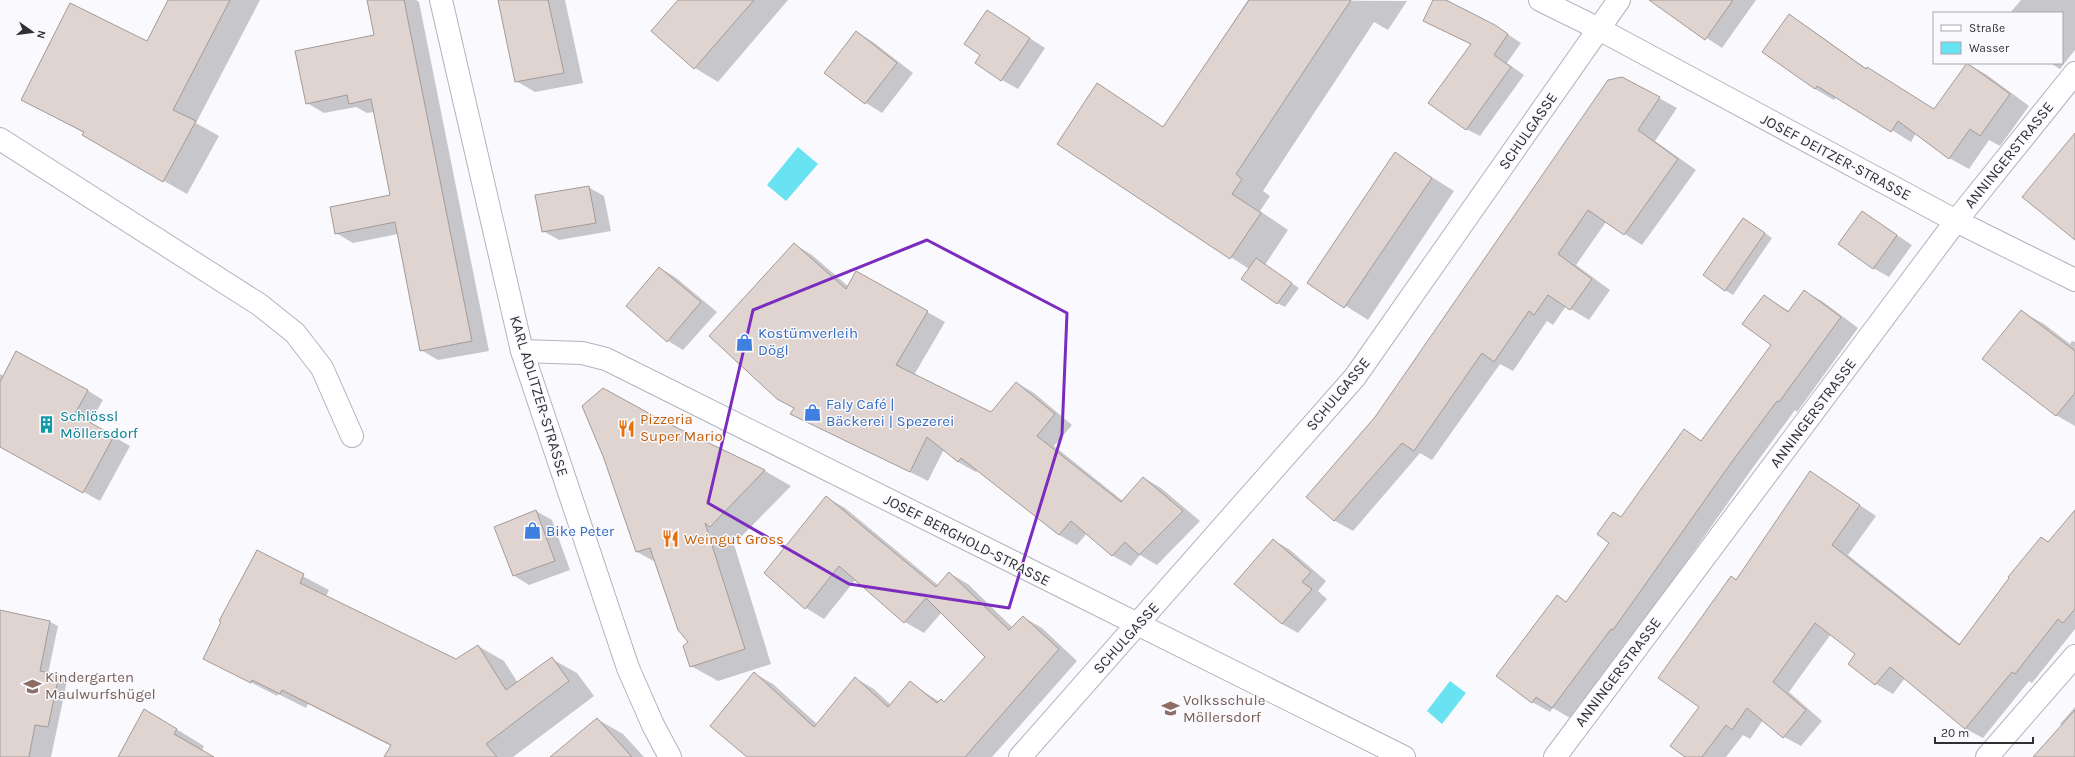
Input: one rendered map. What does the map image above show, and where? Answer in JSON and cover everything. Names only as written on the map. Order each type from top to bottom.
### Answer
[{"type":"street","name":"KARL ADLITZER-STRASSE","points":[[441,0],[522,351],[628,668],[653,725],[670,757]]},
{"type":"street","name":"JOSEF DEITZER-STRASSE","points":[[1540,0],[1599,29],[1956,221],[2075,280]]},
{"type":"street","name":"SCHULGASSE","points":[[1020,757],[1355,377],[1619,0]]},
{"type":"street","name":"ANNINGERSTRASSE","points":[[1555,757],[1956,221],[2075,72]]},
{"type":"street","points":[[0,139],[260,305],[295,332],[322,368],[352,436]]},
{"type":"street","name":"JOSEF BERGHOLD-STRASSE","points":[[522,351],[582,353],[606,359],[1404,757]]},
{"type":"street","points":[[1987,757],[2075,656]]},
{"type":"highlighted area","points":[[927,240],[1067,313],[1062,434],[1009,608],[849,584],[708,503],[753,310]]},
{"type":"water","points":[[798,147],[818,164],[786,201],[767,185]]},
{"type":"water","points":[[1450,681],[1466,693],[1442,724],[1427,711]]},
{"type":"building","points":[[168,0],[230,0],[173,110],[196,121],[163,182],[82,135],[84,132],[21,100],[70,3],[147,41]]},
{"type":"building","points":[[367,0],[404,0],[472,341],[420,351],[395,222],[335,234],[330,207],[390,195],[371,99],[349,104],[347,95],[306,104],[295,51],[374,35]]},
{"type":"building","points":[[498,0],[548,0],[564,73],[515,82]]},
{"type":"building","points":[[678,0],[754,0],[694,69],[651,31]]},
{"type":"building","points":[[1249,0],[1351,0],[1236,174],[1242,179],[1232,194],[1261,213],[1230,259],[1057,144],[1097,83],[1163,127]]},
{"type":"building","points":[[1433,0],[1446,0],[1495,25],[1508,34],[1494,55],[1511,67],[1466,130],[1428,103],[1471,44],[1423,21]]},
{"type":"building","points":[[1649,0],[1733,0],[1705,40]]},
{"type":"building","points":[[987,10],[1030,38],[1001,81],[975,63],[980,55],[964,44]]},
{"type":"building","points":[[1789,14],[1866,69],[1867,67],[1934,109],[1966,64],[2010,94],[1980,136],[1970,129],[1949,159],[1898,121],[1891,132],[1817,86],[1815,89],[1762,52]]},
{"type":"building","points":[[856,31],[897,63],[865,104],[824,73]]},
{"type":"building","points":[[1622,77],[1660,97],[1638,130],[1678,159],[1624,235],[1588,210],[1558,254],[1592,279],[1570,310],[1548,295],[1534,315],[1529,311],[1494,362],[1482,353],[1414,451],[1402,443],[1334,521],[1306,497],[1375,417],[1608,80]]},
{"type":"building","points":[[2075,133],[2075,240],[2022,197]]},
{"type":"building","points":[[1395,152],[1432,178],[1344,308],[1307,283]]},
{"type":"building","points":[[589,186],[596,223],[542,232],[535,195]]},
{"type":"building","points":[[1862,211],[1897,235],[1873,269],[1838,244]]},
{"type":"building","points":[[1743,218],[1765,233],[1725,291],[1703,275]]},
{"type":"building","points":[[794,243],[846,289],[856,271],[928,311],[896,365],[991,412],[1016,382],[1055,414],[1037,436],[1121,502],[1143,477],[1183,511],[1139,555],[1125,542],[1112,556],[1071,521],[1059,535],[961,458],[958,462],[927,437],[910,472],[790,414],[794,408],[777,399],[709,336]]},
{"type":"building","points":[[1256,258],[1292,283],[1277,304],[1241,279]]},
{"type":"building","points":[[659,267],[701,302],[667,342],[626,306]]},
{"type":"building","points":[[1804,290],[1841,317],[1779,402],[1777,401],[1731,463],[1613,630],[1611,629],[1552,708],[1536,697],[1532,703],[1496,676],[1557,595],[1566,602],[1609,543],[1597,534],[1613,512],[1621,517],[1684,429],[1701,441],[1771,345],[1742,324],[1764,295],[1788,312]]},
{"type":"building","points":[[2021,310],[2075,351],[2075,393],[2056,416],[1982,359]]},
{"type":"building","name":"Schlössl Möllersdorf","points":[[16,351],[88,390],[75,414],[114,436],[83,493],[0,447],[0,382]]},
{"type":"building","name":"Weingut Gross","points":[[603,388],[663,421],[765,470],[710,527],[705,523],[745,649],[690,667],[683,646],[688,642],[678,630],[650,548],[636,552],[603,456],[582,406]]},
{"type":"building","points":[[1810,471],[1860,505],[1832,545],[1959,645],[2009,578],[2008,577],[2041,537],[2048,542],[2075,510],[2075,609],[2063,623],[2058,619],[2015,674],[2012,672],[1965,729],[1890,667],[1875,685],[1848,664],[1855,654],[1815,623],[1773,682],[1806,710],[1783,738],[1747,708],[1732,730],[1726,725],[1702,757],[1685,757],[1670,746],[1699,707],[1658,678],[1731,576],[1736,580]]},
{"type":"building","points":[[826,496],[936,587],[949,572],[1009,630],[1023,616],[1059,649],[965,757],[747,757],[710,726],[754,672],[814,727],[855,677],[888,707],[910,681],[937,703],[941,699],[944,702],[985,657],[926,598],[904,623],[839,566],[805,609],[764,573]]},
{"type":"building","points":[[536,510],[555,561],[513,576],[494,527]]},
{"type":"building","points":[[1273,539],[1311,572],[1302,582],[1312,589],[1282,624],[1234,584]]},
{"type":"building","points":[[257,550],[304,574],[300,583],[456,659],[478,645],[506,690],[552,657],[569,681],[486,744],[497,757],[384,757],[391,745],[282,690],[280,694],[252,680],[251,683],[203,659],[221,622],[219,621]]},
{"type":"building","name":"Kindergarten Maulwurfshügel","points":[[0,610],[50,621],[40,671],[59,675],[48,727],[35,725],[29,757],[0,757]]},
{"type":"building","points":[[144,709],[177,729],[174,734],[214,757],[118,757]]},
{"type":"building","points":[[2075,710],[2075,757],[2033,757]]},
{"type":"building","points":[[597,718],[632,757],[550,757]]},
{"type":"place","name":"Kostümverleih Dögl","points":[[745,342]]},
{"type":"place","name":"Faly Café | Bäckerei | Spezerei","points":[[813,413]]},
{"type":"place","name":"Schlössl Möllersdorf","points":[[47,425]]},
{"type":"place","name":"Pizzeria Super Mario","points":[[627,428]]},
{"type":"place","name":"Bike Peter","points":[[533,531]]},
{"type":"place","name":"Weingut Gross","points":[[671,539]]},
{"type":"place","name":"Kindergarten Maulwurfshügel","points":[[32,686]]},
{"type":"place","name":"Volksschule Möllersdorf","points":[[1170,709]]}]
